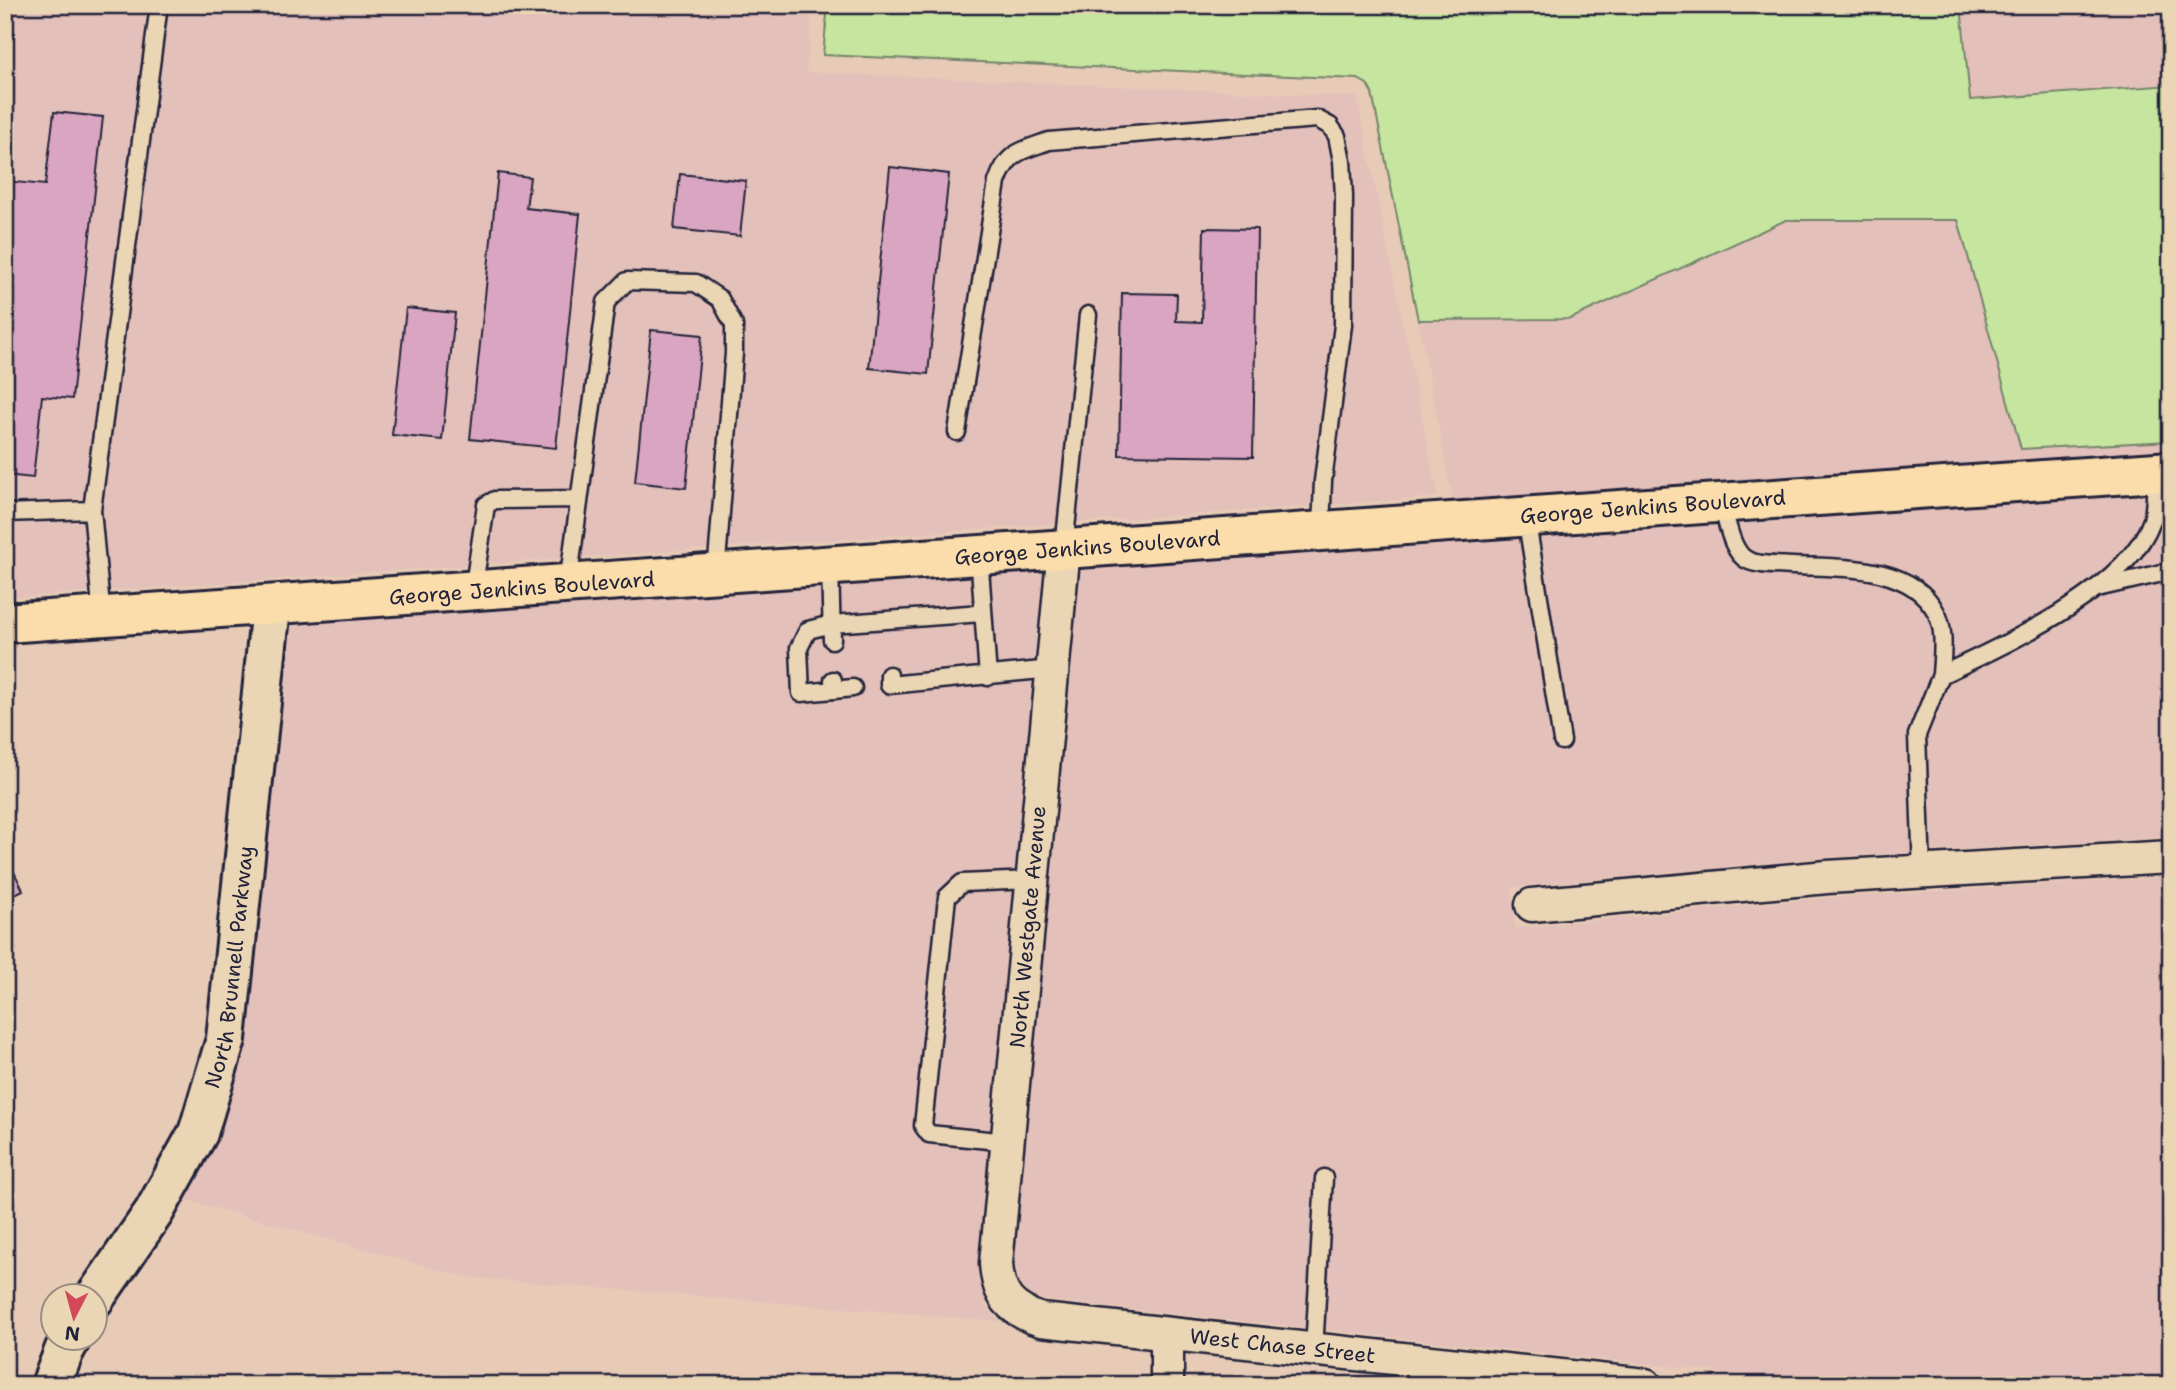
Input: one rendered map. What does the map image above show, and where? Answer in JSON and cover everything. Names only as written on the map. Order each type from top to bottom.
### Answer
[{"type":"main road","name":"George Jenkins Boulevard","points":[[5,623],[2164,471]]},
{"type":"street","name":"North Westgate Avenue","points":[[1009,1302],[997,1282],[996,1263],[1064,548]]},
{"type":"street","name":"North Brunnell Parkway","points":[[106,1282],[154,1212],[198,1133],[226,1039],[271,606]]},
{"type":"street","points":[[1532,905],[1827,877],[2171,857]]},
{"type":"street","name":"West Chase Street","points":[[1009,1302],[1020,1313],[1041,1320],[1645,1385]]},
{"type":"street","points":[[1167,1335],[1167,1385]]},
{"type":"street","points":[[51,1385],[64,1352]]},
{"type":"lane","points":[[102,617],[92,510],[159,5]]},
{"type":"lane","points":[[957,432],[997,182],[1003,165],[1018,152],[1049,141],[1317,119],[1330,126],[1337,136],[1344,196],[1343,325],[1323,481],[1321,530]]},
{"type":"lane","points":[[568,584],[606,302],[627,281],[696,283],[720,299],[734,325],[716,574]]},
{"type":"lane","points":[[1064,548],[1088,315]]},
{"type":"lane","points":[[1941,675],[2034,630],[2095,589],[2133,554],[2152,519],[2164,471]]},
{"type":"lane","points":[[473,592],[486,505],[495,500],[579,499]]},
{"type":"lane","points":[[1721,503],[1736,549],[1747,561],[1773,565],[1861,569],[1899,579],[1923,594],[1937,613],[1942,639],[1941,675],[1917,734],[1922,872]]},
{"type":"lane","points":[[5,513],[92,510]]},
{"type":"lane","points":[[1526,516],[1562,741]]},
{"type":"lane","points":[[979,554],[988,677]]},
{"type":"lane","points":[[830,565],[832,632]]},
{"type":"lane","points":[[2095,589],[2171,571]]},
{"type":"lane","points":[[853,688],[834,685],[801,693],[799,648],[808,630],[832,632],[885,620],[924,626],[982,613]]},
{"type":"lane","points":[[885,620],[886,637]]},
{"type":"lane","points":[[889,675],[890,685],[929,677],[988,677],[1052,669]]},
{"type":"lane","points":[[1008,1142],[929,1134],[923,1126],[947,897],[962,883],[1032,880]]},
{"type":"lane","points":[[1314,1350],[1324,1178]]},
{"type":"shaded area","points":[[5,5],[813,5],[806,72],[1357,97],[1438,497],[5,598]]},
{"type":"shaded area","points":[[1961,5],[2171,5],[2171,85],[1969,101]]},
{"type":"shaded area","points":[[1786,220],[1958,220],[2021,449],[2171,441],[2171,451],[1453,501],[1418,320],[1570,319]]},
{"type":"shaded area","points":[[2171,492],[2171,837],[1827,857],[1512,887],[1515,928],[1828,898],[2171,877],[2171,1385],[1818,1385],[1727,1375],[1714,1371],[1044,1300],[1029,1295],[1023,1288],[1015,1275],[1014,1263],[1080,567]]},
{"type":"shaded area","points":[[1043,570],[978,1261],[979,1284],[986,1300],[984,1304],[999,1321],[465,1277],[183,1199],[244,1041],[287,625]]},
{"type":"green space","points":[[828,5],[1961,5],[1970,100],[2171,85],[2171,441],[2021,449],[1958,220],[1786,220],[1570,319],[1418,320],[1372,93],[1367,84],[1358,79],[823,55]]},
{"type":"building","points":[[54,112],[103,117],[72,399],[42,396],[33,478],[5,475],[5,181],[45,185]]},
{"type":"building","points":[[890,167],[949,174],[928,374],[869,368]]},
{"type":"building","points":[[498,173],[530,177],[526,208],[580,214],[556,448],[470,439]]},
{"type":"building","points":[[680,174],[746,181],[740,236],[674,229]]},
{"type":"building","points":[[1204,228],[1257,229],[1253,457],[1119,455],[1122,293],[1177,294],[1176,321],[1202,322]]},
{"type":"building","points":[[406,308],[455,313],[442,440],[392,435]]},
{"type":"building","points":[[651,330],[702,335],[686,488],[635,482]]},
{"type":"building","points":[[11,866],[23,890],[5,899],[5,869]]},
{"type":"building","points":[[5,931],[15,949],[5,954]]}]
